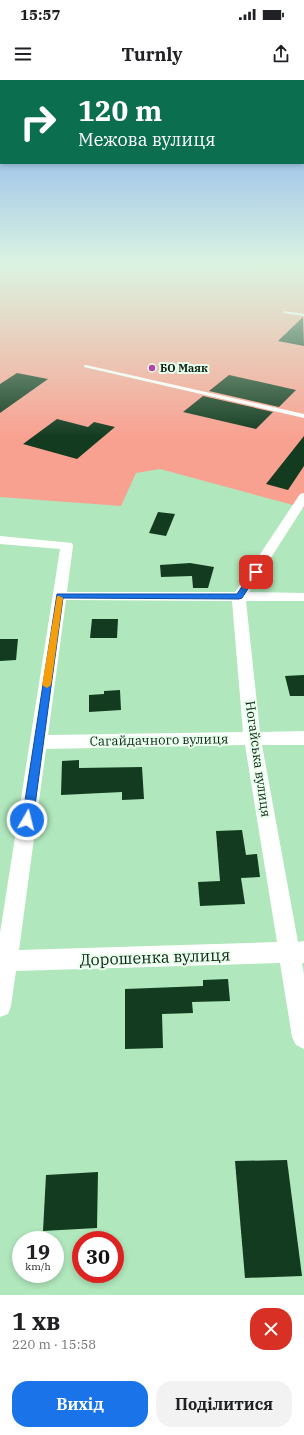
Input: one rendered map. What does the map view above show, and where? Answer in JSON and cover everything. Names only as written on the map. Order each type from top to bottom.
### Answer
[{"type":"street","points":[[239,597],[304,498]]},
{"type":"street","points":[[0,540],[67,546],[0,1006]]},
{"type":"street","points":[[60,596],[304,597]]},
{"type":"street","name":"Ногайська вулиця","points":[[239,597],[252,739],[297,952],[304,1037]]},
{"type":"street","name":"Сагайдачного вулиця","points":[[39,742],[304,738]]},
{"type":"street","name":"Дорошенка вулиця","points":[[7,961],[297,952]]},
{"type":"lane","points":[[86,366],[304,416]]},
{"type":"shaded area","name":"БО Маяк","points":[[0,324],[304,324],[304,508],[160,469],[136,473],[121,506],[0,497]]},
{"type":"building","points":[[296,324],[303,324],[304,346],[278,341]]},
{"type":"building","points":[[17,373],[48,379],[0,413],[0,384]]},
{"type":"building","points":[[229,375],[296,390],[279,407],[209,391]]},
{"type":"building","points":[[203,396],[273,412],[256,429],[183,412]]},
{"type":"building","points":[[57,419],[88,427],[94,422],[115,427],[77,459],[23,444]]},
{"type":"building","points":[[304,436],[304,466],[288,490],[266,484]]},
{"type":"building","points":[[158,512],[175,514],[166,536],[149,533]]},
{"type":"building","points":[[190,563],[214,567],[208,588],[193,588],[192,576],[161,577],[160,565]]},
{"type":"building","points":[[92,619],[118,619],[117,638],[90,638]]},
{"type":"building","points":[[0,639],[18,639],[16,660],[0,661]]},
{"type":"building","points":[[304,675],[304,696],[290,696],[285,676]]},
{"type":"building","points":[[120,690],[121,710],[89,712],[89,695],[104,694],[104,691]]},
{"type":"building","points":[[79,760],[79,768],[142,767],[144,799],[122,800],[122,792],[61,795],[62,761]]},
{"type":"building","points":[[242,830],[246,855],[257,854],[260,877],[241,878],[245,904],[200,906],[198,882],[220,881],[216,831]]},
{"type":"building","points":[[228,979],[230,1001],[192,1002],[193,1013],[162,1014],[163,1048],[125,1049],[125,989],[203,986],[203,980]]},
{"type":"building","points":[[287,1160],[302,1276],[245,1278],[235,1161]]},
{"type":"building","points":[[98,1172],[97,1228],[43,1231],[46,1175]]},
{"type":"slow traffic","points":[[47,685],[59,598]]},
{"type":"place","name":"БО Маяк","points":[[152,368]]},
{"type":"route","points":[[27,820],[60,596],[239,597],[256,572]]}]
